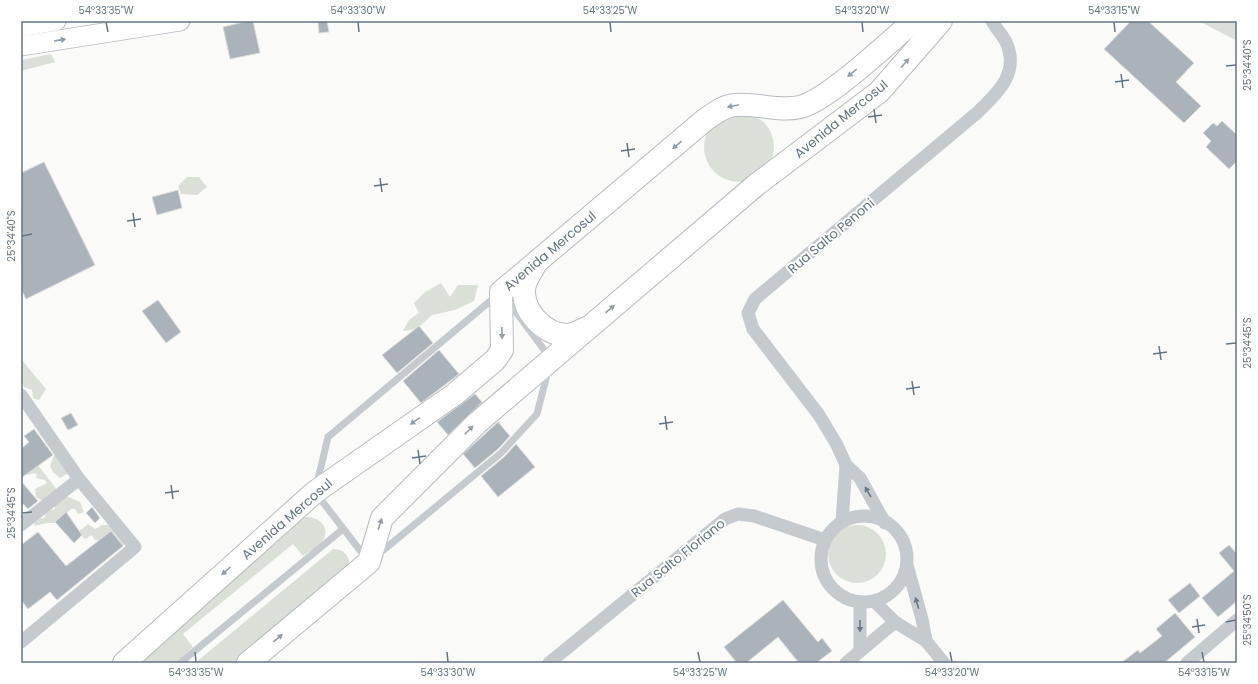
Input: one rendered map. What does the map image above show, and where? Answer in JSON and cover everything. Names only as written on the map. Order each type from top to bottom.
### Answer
[{"type":"highway","name":"Avenida Mercosul","points":[[124,663],[315,492],[455,394],[495,360],[502,350],[501,292],[719,110],[735,105],[782,109],[801,107],[818,99],[842,81],[914,21]]},
{"type":"highway","name":"Avenida Mercosul","points":[[369,562],[382,518],[394,504],[477,422],[756,185],[879,92],[941,22]]},
{"type":"highway","points":[[538,261],[526,280],[523,292],[527,308],[548,331],[567,335],[587,328]]},
{"type":"highway","points":[[248,663],[369,562]]},
{"type":"main road","points":[[21,27],[56,21]]},
{"type":"main road","points":[[21,46],[172,22]]},
{"type":"street","name":"Rua Salto Penoni","points":[[885,522],[860,478],[846,465],[837,445],[819,415],[753,329],[748,313],[755,299],[978,112],[1004,86],[1011,61],[1006,42],[992,22]]},
{"type":"street","points":[[21,642],[135,547],[79,479],[23,404]]},
{"type":"street","name":"Rua Salto Penoni","points":[[842,522],[846,465]]},
{"type":"street","points":[[21,525],[79,479]]},
{"type":"street","name":"Rua Salto Floriano","points":[[549,663],[725,519],[738,514],[754,516],[825,540]]},
{"type":"street","points":[[907,564],[903,578],[894,589],[885,596],[874,601],[860,602],[841,595],[835,591],[826,580],[821,567],[821,553],[825,540],[832,530],[842,522],[865,516],[879,519],[891,526],[901,537],[906,550],[907,564],[922,619],[926,641]]},
{"type":"street","points":[[874,601],[895,622],[926,641],[944,663]]},
{"type":"street","points":[[860,602],[860,650]]},
{"type":"street","points":[[1187,663],[1237,620]]},
{"type":"street","points":[[846,663],[895,622]]},
{"type":"lane","points":[[501,292],[552,359],[537,414],[501,453],[369,562],[315,492],[328,437],[501,292]]},
{"type":"lane","points":[[180,663],[343,529]]},
{"type":"shaded area","points":[[1199,21],[1237,21],[1237,41]]},
{"type":"shaded area","points":[[51,54],[55,62],[21,71],[21,60]]},
{"type":"shaded area","points":[[739,112],[758,118],[768,128],[774,147],[768,166],[758,176],[739,182],[720,176],[710,166],[704,147],[710,128],[720,118]]},
{"type":"shaded area","points":[[187,177],[199,177],[207,187],[197,195],[181,194],[178,186]]},
{"type":"shaded area","points":[[441,283],[450,297],[458,285],[478,285],[474,301],[455,310],[432,315],[417,329],[403,331],[409,320],[419,313],[414,303],[425,292]]},
{"type":"shaded area","points":[[21,359],[46,389],[39,400],[33,398],[32,390],[24,387],[21,381]]},
{"type":"shaded area","points":[[54,455],[60,457],[69,473],[60,478],[53,472],[50,466]]},
{"type":"shaded area","points":[[38,465],[57,490],[44,502],[36,497],[35,489],[47,483],[45,480],[36,478],[37,474],[34,473],[28,475],[24,471]]},
{"type":"shaded area","points":[[64,495],[80,502],[84,512],[78,514],[75,509],[71,509],[57,523],[47,523],[34,526],[35,519],[44,518],[47,511],[55,509],[55,503]]},
{"type":"shaded area","points":[[306,517],[319,520],[324,527],[325,535],[323,540],[316,547],[303,556],[293,544],[183,634],[193,647],[175,663],[129,663],[301,519]]},
{"type":"shaded area","points":[[88,524],[95,529],[102,525],[114,525],[125,541],[124,545],[95,540],[92,535],[85,539],[78,532]]},
{"type":"shaded area","points":[[857,525],[868,527],[881,538],[884,543],[886,554],[884,565],[873,578],[868,581],[857,583],[846,581],[833,570],[830,565],[828,554],[830,543],[841,530],[846,527]]},
{"type":"shaded area","points":[[333,549],[344,552],[349,561],[348,569],[234,663],[195,663]]},
{"type":"building","points":[[253,21],[260,53],[230,59],[223,27]]},
{"type":"building","points":[[318,21],[327,21],[329,32],[319,33]]},
{"type":"building","points":[[1131,21],[1148,21],[1194,63],[1176,82],[1201,106],[1184,123],[1104,49]]},
{"type":"building","points":[[1222,121],[1237,135],[1237,161],[1229,169],[1206,147],[1211,141],[1203,133],[1213,123],[1217,126]]},
{"type":"building","points":[[44,162],[95,265],[26,299],[21,289],[21,173]]},
{"type":"building","points":[[178,190],[182,208],[157,215],[152,197]]},
{"type":"building","points":[[158,300],[181,332],[166,343],[142,311]]},
{"type":"building","points":[[419,326],[433,343],[397,373],[382,355]]},
{"type":"building","points":[[439,350],[459,374],[421,403],[403,381]]},
{"type":"building","points":[[475,394],[482,402],[448,435],[437,422]]},
{"type":"building","points":[[71,413],[78,425],[68,430],[61,418]]},
{"type":"building","points":[[498,422],[510,436],[498,449],[475,468],[463,454]]},
{"type":"building","points":[[34,429],[53,455],[21,478],[21,449],[29,442],[24,436]]},
{"type":"building","points":[[516,444],[535,467],[498,497],[481,476],[504,457]]},
{"type":"building","points":[[21,481],[38,501],[28,509],[21,502]]},
{"type":"building","points":[[92,507],[100,518],[95,523],[86,513]]},
{"type":"building","points":[[66,512],[82,535],[74,543],[55,522]]},
{"type":"building","points":[[111,531],[123,546],[57,600],[50,592],[28,609],[21,600],[21,545],[38,532],[66,566]]},
{"type":"building","points":[[1229,545],[1237,554],[1237,601],[1218,617],[1202,598],[1234,571],[1219,553]]},
{"type":"building","points":[[1190,583],[1200,596],[1179,613],[1168,600]]},
{"type":"building","points":[[783,600],[818,642],[822,638],[832,651],[816,663],[799,663],[778,637],[746,663],[737,663],[724,647]]},
{"type":"building","points":[[1175,613],[1195,637],[1164,663],[1121,663],[1138,650],[1140,653],[1162,636],[1156,629]]}]
